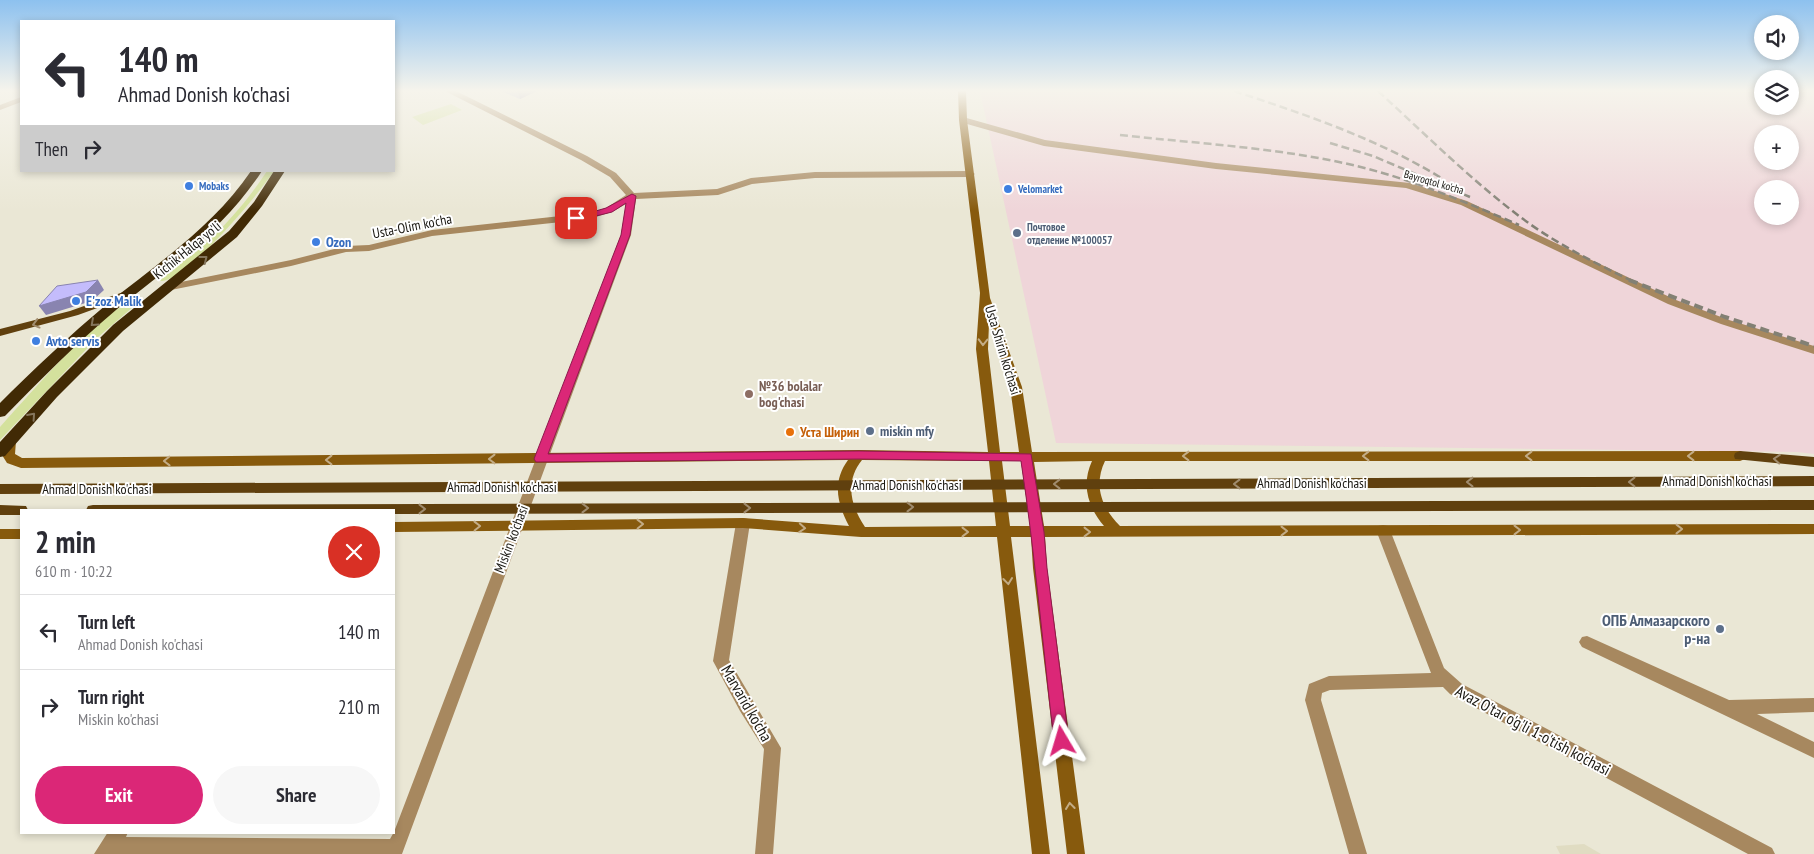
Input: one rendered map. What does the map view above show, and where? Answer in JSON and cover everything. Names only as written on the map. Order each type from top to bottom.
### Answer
[{"type":"highway","name":"Kichik Halqa yo'li","points":[[0,412],[93,323],[175,259],[215,224],[245,190],[256,172]]},
{"type":"highway","name":"Kichik Halqa yo'li","points":[[0,452],[52,394],[118,328],[233,234],[258,204],[279,172]]},
{"type":"highway","points":[[132,292],[161,291]]},
{"type":"main road","points":[[0,333],[74,313],[132,292]]},
{"type":"main road","points":[[1740,456],[1814,462]]},
{"type":"main road","name":"Ahmad Donish ko'chasi","points":[[0,489],[1814,481]]},
{"type":"main road","name":"Ahmad Donish ko'chasi","points":[[395,509],[1814,505]]},
{"type":"main road","points":[[0,510],[20,510]]},
{"type":"street","points":[[529,131],[584,158],[613,175],[632,196],[718,192],[751,181],[815,175],[970,174]]},
{"type":"street","name":"Usta Shirin ko'chasi","points":[[964,131],[985,293],[982,349],[1041,854]]},
{"type":"street","name":"Bayroqtol ko'cha","points":[[1000,131],[1044,144],[1216,166],[1407,185],[1464,203],[1672,302],[1725,322],[1814,350]]},
{"type":"street","name":"Usta-Olim ko'cha","points":[[161,291],[346,249],[369,248],[432,233],[589,216],[609,210],[632,196]]},
{"type":"street","name":"Miskin ko'chasi","points":[[394,851],[540,459],[626,235],[632,196]]},
{"type":"street","name":"Usta Shirin ko'chasi","points":[[985,293],[1016,386],[1038,532],[1040,568],[1076,854]]},
{"type":"street","name":"Ahmad Donish ko'chasi","points":[[10,441],[8,455],[12,460],[21,463],[859,455],[995,457],[1740,456]]},
{"type":"street","points":[[859,455],[847,470],[844,491],[848,512],[861,532]]},
{"type":"street","points":[[1101,456],[1093,473],[1092,492],[1100,512],[1118,532]]},
{"type":"street","points":[[395,527],[743,523],[861,532],[1813,530]]},
{"type":"street","name":"Marvarid ko'cha","points":[[743,523],[721,661],[746,706],[773,748],[764,854]]},
{"type":"street","name":"Avaz O'tar o'g'li 1-o'tish ko'chasi","points":[[1383,530],[1438,672],[1445,680],[1456,689],[1766,854]]},
{"type":"street","points":[[0,534],[20,534]]},
{"type":"street","points":[[1587,642],[1814,750]]},
{"type":"street","points":[[1358,854],[1313,700],[1316,689],[1329,683],[1445,680]]},
{"type":"street","points":[[1727,707],[1814,706]]},
{"type":"street","points":[[110,844],[394,851]]},
{"type":"shaded area","points":[[989,131],[1754,131],[1754,170],[1799,170],[1799,131],[1814,131],[1814,454],[1797,452],[1056,443]]},
{"type":"shaded area","points":[[1584,844],[1601,854],[1560,854],[1556,846]]},
{"type":"green space","points":[[266,172],[273,172],[238,216],[203,253],[171,278],[160,281],[218,232]]},
{"type":"green space","points":[[134,303],[133,307],[97,338],[0,440],[0,427],[44,378],[82,338],[117,309]]},
{"type":"building","points":[[98,280],[86,292],[39,306],[57,286]]},
{"type":"railway","points":[[1346,131],[1393,152],[1443,179]]},
{"type":"railway","points":[[1421,131],[1465,171],[1519,216],[1559,243],[1632,281]]},
{"type":"railway","points":[[1120,135],[1257,149],[1362,167],[1408,181],[1519,225]]},
{"type":"railway","points":[[1330,143],[1373,156],[1470,197]]},
{"type":"railway","points":[[1629,280],[1725,317],[1814,346]]},
{"type":"place","name":"Mobaks","points":[[189,186]]},
{"type":"place","name":"Velomarket","points":[[1008,189]]},
{"type":"place","name":"Почтовое отделение №100057","points":[[1017,233]]},
{"type":"place","name":"Ozon","points":[[316,242]]},
{"type":"place","name":"E'zoz Malik","points":[[76,301]]},
{"type":"place","name":"Avto servis","points":[[36,341]]},
{"type":"place","name":"№36 bolalar bog'chasi","points":[[749,394]]},
{"type":"place","name":"miskin mfy","points":[[870,431]]},
{"type":"place","name":"Уста Ширин","points":[[790,432]]},
{"type":"place","name":"ОПБ Алмазарского р-на","points":[[1720,629]]},
{"type":"route","points":[[576,218],[609,210],[632,196],[626,235],[540,459],[859,455],[1027,457],[1038,532],[1040,568],[1062,741]]}]
